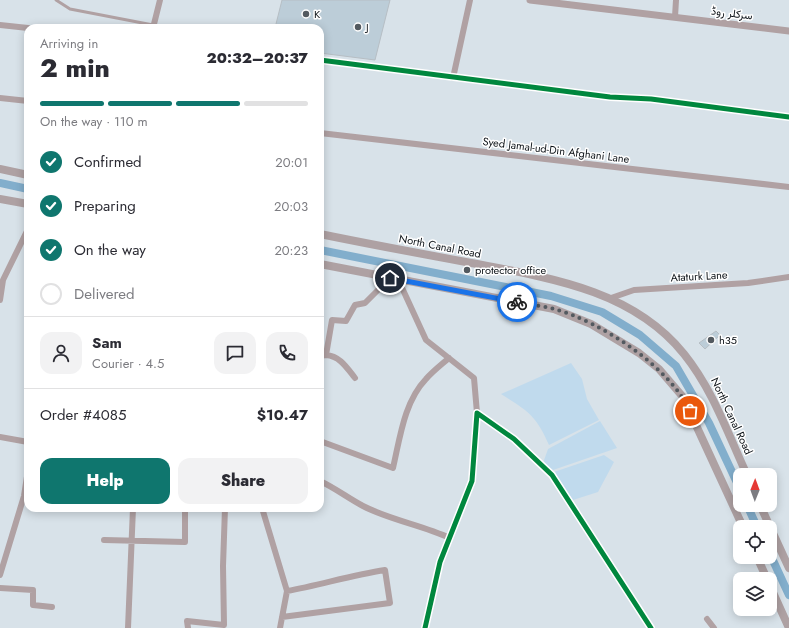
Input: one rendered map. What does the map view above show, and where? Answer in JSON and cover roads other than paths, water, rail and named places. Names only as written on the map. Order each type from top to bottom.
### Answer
[{"type":"main road","points":[[0,168],[24,173]]},
{"type":"main road","points":[[0,198],[24,203]]},
{"type":"main road","name":"North Canal Road","points":[[324,235],[554,279],[611,298],[651,322],[683,353],[704,380],[744,468]]},
{"type":"main road","points":[[324,265],[554,309],[590,324],[639,353],[659,369],[683,397],[740,520]]},
{"type":"main road","points":[[763,512],[789,568]]},
{"type":"main road","points":[[777,601],[789,628]]},
{"type":"street","points":[[154,24],[160,0]]},
{"type":"street","points":[[453,78],[470,0]]},
{"type":"street","name":"سرکلر روڈ","points":[[530,0],[789,31]]},
{"type":"street","points":[[675,17],[676,0]]},
{"type":"street","points":[[0,25],[24,28]]},
{"type":"street","points":[[324,61],[610,97],[651,99],[789,116]]},
{"type":"street","points":[[0,98],[24,100]]},
{"type":"street","name":"Syed Jamal-ud-Din Afghani Lane","points":[[324,133],[789,187]]},
{"type":"street","points":[[0,300],[3,280],[24,237]]},
{"type":"street","name":"Ataturk Lane","points":[[611,298],[634,290],[748,283],[789,277]]},
{"type":"street","points":[[324,352],[332,320],[346,321],[355,305],[365,303],[394,279],[426,340],[474,378],[477,413],[472,481],[440,562],[426,628]]},
{"type":"street","points":[[324,356],[333,356],[339,360],[355,378]]},
{"type":"street","points":[[324,442],[393,468],[405,419],[414,396],[425,380],[449,358]]},
{"type":"street","points":[[477,413],[514,439],[552,475],[651,628]]},
{"type":"street","points":[[0,437],[24,441]]},
{"type":"street","points":[[324,483],[363,506],[402,521],[431,529],[450,538]]},
{"type":"street","points":[[0,575],[24,496]]},
{"type":"street","points":[[128,628],[133,512]]},
{"type":"street","points":[[104,540],[185,542],[185,512]]},
{"type":"street","points":[[188,628],[187,621],[224,625],[222,566],[225,512]]},
{"type":"street","points":[[263,512],[287,591],[280,628]]},
{"type":"street","points":[[282,616],[390,603],[385,570],[354,574],[316,586],[287,591]]},
{"type":"street","points":[[0,588],[33,590],[33,605],[52,607]]},
{"type":"street","points":[[707,619],[714,628]]},
{"type":"lane","points":[[56,0],[70,9],[139,24]]},
{"type":"waterway","points":[[0,183],[24,188]]},
{"type":"waterway","points":[[324,251],[551,296],[602,312],[640,335],[676,366],[709,423],[733,474]]},
{"type":"waterway","points":[[750,512],[754,520]]},
{"type":"waterway","points":[[775,564],[789,595]]},
{"type":"place","name":"K","points":[[306,14]]},
{"type":"place","name":"J","points":[[358,27]]},
{"type":"place","name":"protector office","points":[[467,270]]},
{"type":"place","name":"h35","points":[[711,340]]}]
